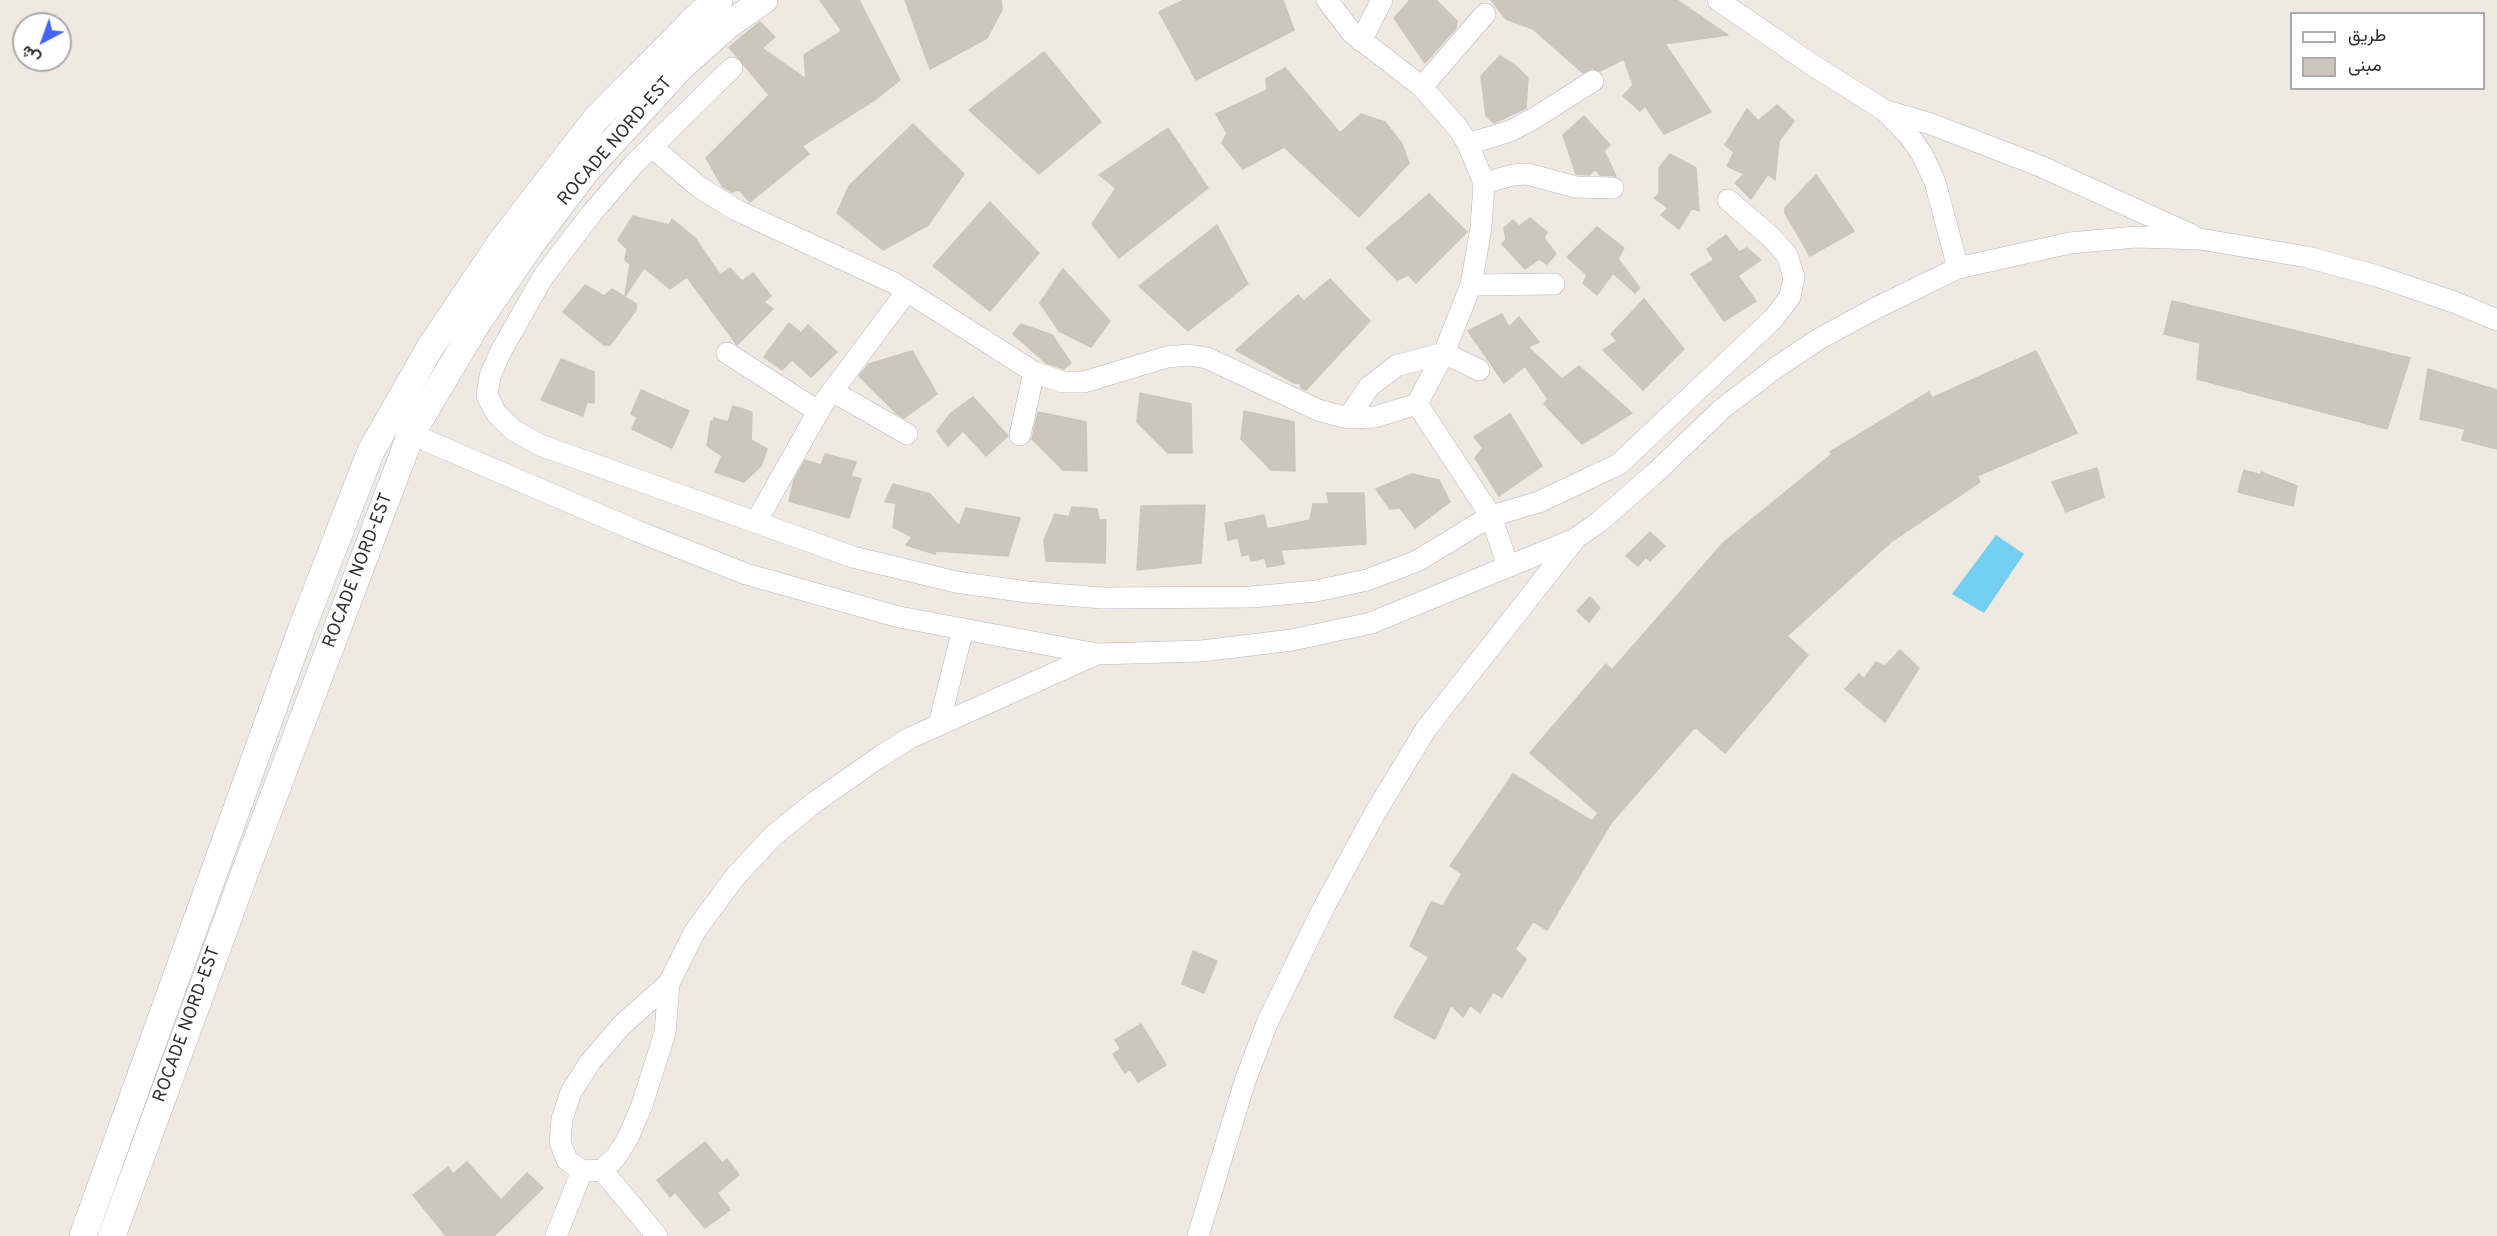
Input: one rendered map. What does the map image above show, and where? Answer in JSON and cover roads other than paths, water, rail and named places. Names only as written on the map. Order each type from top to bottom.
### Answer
[{"type":"street","name":"ROCADE NORD-EST","points":[[83,1236],[302,628],[371,451],[430,346],[501,242],[595,120],[701,13],[719,0]]},
{"type":"street","name":"ROCADE NORD-EST","points":[[111,1236],[249,861],[411,434],[479,320],[529,246],[586,171],[681,67],[728,25],[764,0]]},
{"type":"street","points":[[652,147],[699,187],[736,210],[894,283],[1034,372],[1062,381],[1084,382],[1167,357],[1189,355],[1207,358],[1318,410],[1348,418],[1375,417],[1417,404],[1444,353],[1471,285],[1481,228],[1484,183],[1468,144],[1458,128],[1422,87],[1361,41],[1327,0]]},
{"type":"street","points":[[1361,41],[1382,0]]},
{"type":"street","points":[[1718,0],[1810,64],[1884,110],[1907,133],[1922,154],[1935,182],[1958,268]]},
{"type":"street","points":[[1422,87],[1485,14]]},
{"type":"street","points":[[732,68],[634,164],[592,213],[543,277],[501,351],[490,376],[488,396],[496,413],[513,430],[540,445],[853,557],[956,582],[1027,592],[1103,598],[1252,597],[1316,591],[1367,580],[1417,561],[1491,516],[1539,502],[1619,464],[1774,318],[1790,297],[1794,277],[1787,255],[1771,237],[1728,200]]},
{"type":"street","points":[[1468,144],[1510,131],[1593,81]]},
{"type":"street","points":[[1884,110],[1931,124],[2040,166],[2200,239]]},
{"type":"street","points":[[1484,183],[1513,174],[1527,174],[1576,187],[1613,188]]},
{"type":"street","points":[[411,434],[637,531],[746,574],[899,617],[1097,654],[1202,651],[1292,640],[1371,623],[1576,538],[1599,522],[1654,474],[1723,408],[1777,367],[1819,339],[1958,268],[2070,243],[2136,237],[2200,239],[2307,257],[2377,276],[2454,302],[2497,320]]},
{"type":"street","points":[[1471,285],[1554,284]]},
{"type":"street","points":[[756,522],[832,391],[907,291]]},
{"type":"street","points":[[727,353],[819,412]]},
{"type":"street","points":[[1348,418],[1369,387],[1396,366],[1444,353],[1479,370]]},
{"type":"street","points":[[1020,435],[1034,372]]},
{"type":"street","points":[[832,391],[907,434]]},
{"type":"street","points":[[1417,404],[1491,516],[1508,567]]},
{"type":"street","points":[[1198,1236],[1245,1081],[1268,1021],[1324,907],[1426,729],[1576,538]]},
{"type":"street","points":[[939,724],[963,629]]},
{"type":"street","points":[[657,1236],[592,1170],[567,1160],[560,1142],[561,1119],[571,1092],[591,1061],[622,1025],[669,983],[695,931],[735,877],[773,836],[815,802],[881,756],[939,724],[1097,654]]},
{"type":"street","points":[[556,1236],[592,1170],[616,1157],[628,1138],[642,1105],[665,1033],[669,983]]},
{"type":"water","points":[[1996,535],[2024,554],[1984,613],[1952,594]]}]
